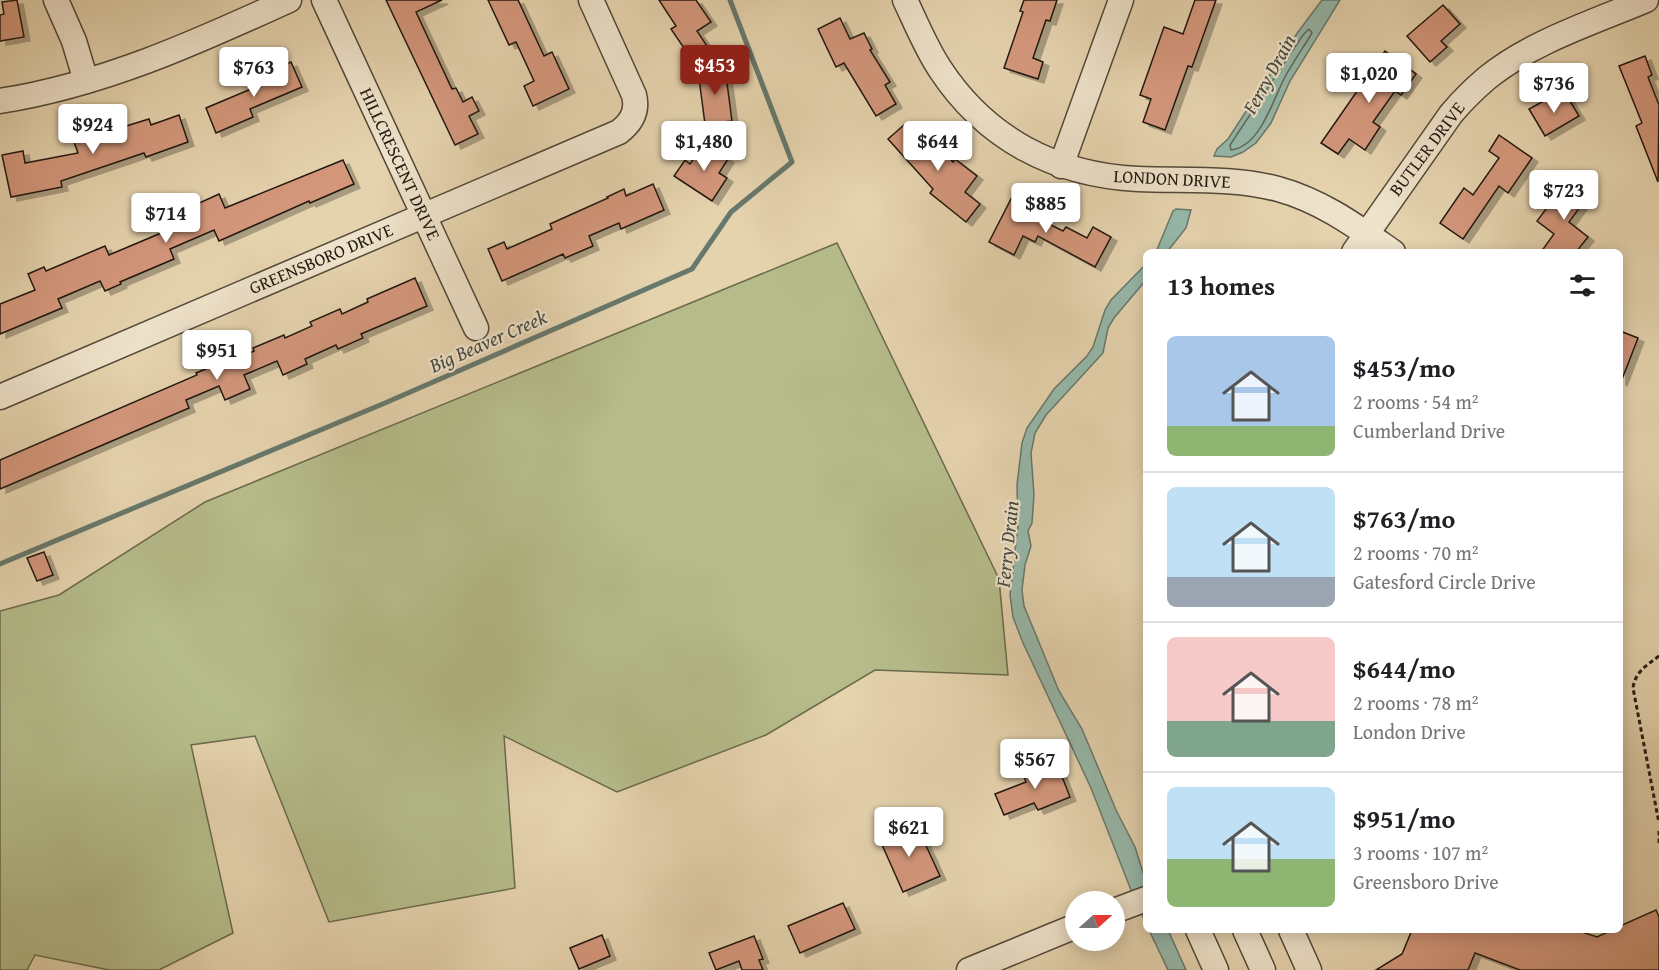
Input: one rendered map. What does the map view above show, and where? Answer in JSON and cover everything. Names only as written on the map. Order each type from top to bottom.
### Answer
[{"type":"street","points":[[56,0],[74,41],[86,81]]},
{"type":"street","points":[[0,101],[86,81],[182,48],[289,0]]},
{"type":"street","name":"HILLCRESCENT DRIVE","points":[[324,0],[476,328]]},
{"type":"street","name":"GREENSBORO DRIVE","points":[[0,397],[619,132],[631,121],[637,103],[591,0]]},
{"type":"street","name":"LONDON DRIVE","points":[[905,0],[939,67],[970,107],[1015,143],[1040,157],[1061,166],[1108,176],[1233,182],[1268,187],[1315,202],[1360,243],[1382,249]]},
{"type":"street","points":[[1061,166],[1121,0]]},
{"type":"street","name":"BUTLER DRIVE","points":[[1360,243],[1451,114],[1489,77],[1546,43],[1646,0]]},
{"type":"street","points":[[969,970],[1065,931]]},
{"type":"street","points":[[1199,933],[1216,970]]},
{"type":"street","points":[[1246,933],[1263,970]]},
{"type":"street","points":[[1292,933],[1309,970]]},
{"type":"path","points":[[1659,656],[1634,679],[1633,688],[1659,823]]},
{"type":"path","points":[[1659,831],[1659,843]]},
{"type":"green space","points":[[837,243],[999,579],[1008,675],[875,670],[766,735],[617,792],[504,736],[515,888],[329,922],[255,736],[191,745],[233,933],[159,970],[109,970],[35,955],[27,970],[0,970],[0,611],[59,595],[205,502]]},
{"type":"water","name":"Ferry Drain","points":[[1322,0],[1340,0],[1290,81],[1271,123],[1256,143],[1243,152],[1231,157],[1214,156],[1217,149],[1228,139],[1298,32]]},
{"type":"water","points":[[1176,209],[1191,210],[1186,228],[1169,249],[1157,249],[1173,211]]},
{"type":"water","name":"Ferry Drain","points":[[1143,267],[1143,284],[1108,328],[1103,353],[1046,415],[1035,433],[1031,453],[1034,495],[1032,523],[1028,531],[1031,546],[1025,565],[1022,590],[1024,606],[1059,691],[1082,729],[1116,810],[1135,847],[1143,872],[1143,916],[1091,788],[1023,643],[1013,617],[1010,595],[1018,525],[1017,485],[1022,443],[1027,428],[1054,389],[1093,347],[1105,310],[1111,300]]},
{"type":"water","points":[[1150,933],[1169,933],[1186,970],[1168,970]]},
{"type":"building","points":[[17,0],[24,37],[0,41],[0,15],[4,14],[2,2]]},
{"type":"building","points":[[386,0],[442,0],[416,12],[452,89],[456,88],[463,102],[472,97],[479,111],[469,116],[478,134],[455,145]]},
{"type":"building","points":[[488,0],[518,0],[544,56],[552,52],[569,89],[533,106],[524,86],[534,81],[516,42],[509,45]]},
{"type":"building","points":[[659,0],[696,0],[711,22],[697,31],[707,46],[690,57],[671,29],[676,26]]},
{"type":"building","points":[[1024,0],[1057,0],[1050,21],[1046,20],[1033,58],[1043,62],[1038,79],[1004,68],[1023,12],[1020,11]]},
{"type":"building","points":[[1195,0],[1216,0],[1192,67],[1188,66],[1165,130],[1143,122],[1151,99],[1140,95],[1164,27],[1183,34]]},
{"type":"building","points":[[1443,5],[1460,24],[1441,41],[1447,47],[1430,62],[1407,36]]},
{"type":"building","points":[[840,18],[850,39],[864,33],[872,49],[870,50],[890,82],[885,85],[896,104],[876,116],[844,63],[836,67],[818,29]]},
{"type":"building","points":[[1385,51],[1416,74],[1401,95],[1395,91],[1373,122],[1380,127],[1365,150],[1349,139],[1338,154],[1321,143]]},
{"type":"building","points":[[1645,56],[1652,75],[1648,77],[1659,105],[1658,182],[1636,126],[1642,123],[1619,66]]},
{"type":"building","points":[[291,62],[302,87],[250,109],[253,117],[216,133],[206,108],[258,86],[255,78]]},
{"type":"building","points":[[725,68],[732,121],[705,124],[698,71]]},
{"type":"building","points":[[1567,96],[1579,116],[1545,136],[1529,109],[1549,98],[1553,104]]},
{"type":"building","points":[[179,115],[188,142],[146,157],[144,153],[61,181],[62,187],[11,197],[2,155],[23,151],[25,163],[78,153],[74,142],[149,119],[151,125]]},
{"type":"building","points":[[904,125],[921,143],[929,136],[953,162],[955,159],[977,176],[965,192],[980,204],[966,222],[930,193],[933,189],[888,139]]},
{"type":"building","points":[[1499,135],[1532,158],[1508,193],[1499,186],[1463,239],[1440,223],[1464,188],[1473,195],[1499,158],[1489,151]]},
{"type":"building","points":[[704,143],[728,159],[719,173],[727,178],[712,201],[674,176],[685,160],[690,164]]},
{"type":"building","points":[[343,160],[354,184],[310,203],[309,201],[219,241],[214,230],[170,249],[174,259],[120,282],[121,284],[105,291],[100,281],[58,299],[62,308],[0,334],[0,304],[35,290],[28,274],[44,267],[46,271],[105,246],[109,255],[180,225],[175,214],[219,194],[225,208]]},
{"type":"building","points":[[1567,181],[1588,196],[1569,222],[1588,237],[1578,249],[1543,249],[1554,234],[1537,221]]},
{"type":"building","points":[[653,184],[664,210],[621,229],[619,223],[589,236],[593,246],[565,258],[563,254],[502,281],[488,249],[504,242],[507,249],[552,229],[550,224],[624,189],[626,196]]},
{"type":"building","points":[[1012,197],[1036,210],[1033,216],[1063,231],[1066,227],[1087,238],[1093,227],[1111,237],[1095,267],[1038,236],[1035,242],[1023,236],[1014,255],[989,242]]},
{"type":"building","points":[[415,278],[427,306],[361,334],[363,338],[338,349],[336,345],[305,359],[307,364],[283,375],[277,361],[244,375],[250,389],[225,400],[219,386],[186,400],[189,408],[0,489],[0,460],[197,375],[196,373],[227,360],[228,363],[254,351],[253,348],[284,335],[285,338],[312,326],[310,322],[340,309],[342,314],[368,302],[367,299]]},
{"type":"building","points":[[1623,332],[1638,338],[1623,377]]},
{"type":"building","points":[[44,552],[53,575],[37,581],[27,558]]},
{"type":"building","points":[[1056,761],[1070,797],[1038,810],[1034,803],[1004,815],[995,794],[1026,782],[1023,774]]},
{"type":"building","points":[[917,826],[940,876],[903,892],[879,838],[902,828],[904,832]]},
{"type":"building","points":[[843,903],[855,929],[800,953],[788,926]]},
{"type":"building","points":[[1656,910],[1659,917],[1659,970],[1520,970],[1475,953],[1468,970],[1376,970],[1402,954],[1411,933],[1585,933],[1597,937],[1606,933],[1623,933],[1623,925]]},
{"type":"building","points":[[602,935],[610,956],[579,969],[570,948]]},
{"type":"building","points":[[754,936],[763,959],[759,960],[763,970],[742,970],[739,961],[716,970],[709,953]]},
{"type":"waterway","name":"Big Beaver Creek","points":[[0,564],[385,403],[692,269],[731,212],[792,162],[730,0]]}]
